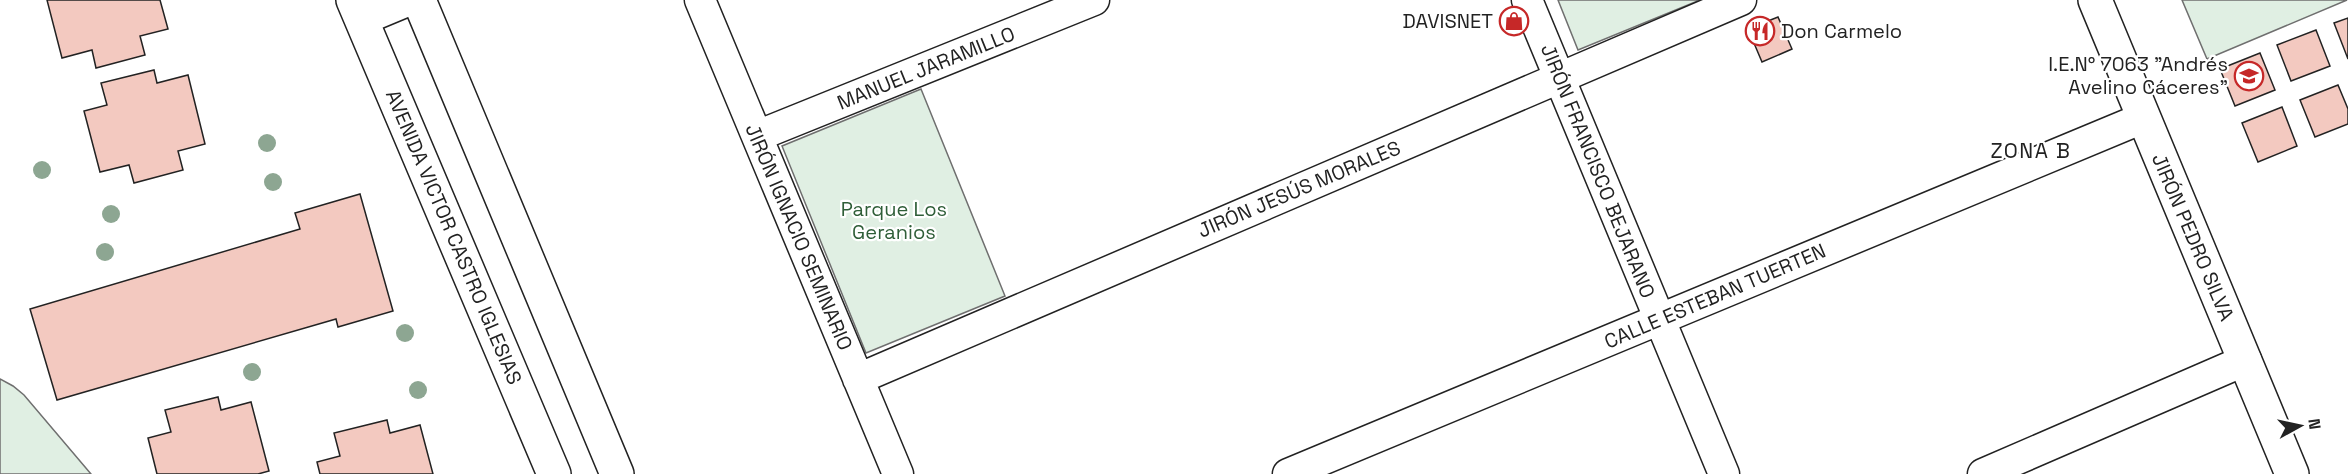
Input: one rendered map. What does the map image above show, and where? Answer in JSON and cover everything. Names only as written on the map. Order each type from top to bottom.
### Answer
[{"type":"street","points":[[358,10],[410,0]]},
{"type":"street","points":[[419,0],[617,474]]},
{"type":"street","name":"JIRÓN IGNACIO SEMINARIO","points":[[700,0],[898,474]]},
{"type":"street","name":"MANUEL JARAMILLO","points":[[757,136],[1094,0]]},
{"type":"street","name":"JIRÓN FRANCISCO BEJARANO","points":[[1527,0],[1724,474]]},
{"type":"street","name":"JIRÓN JESÚS MORALES","points":[[858,379],[1741,0]]},
{"type":"street","name":"JIRÓN PEDRO SILVA","points":[[2095,0],[2292,474]]},
{"type":"street","name":"AVENIDA VICTOR CASTRO IGLESIAS","points":[[358,10],[554,474]]},
{"type":"street","name":"CALLE ESTEBAN TUERTEN","points":[[1287,474],[2143,118]]},
{"type":"street","points":[[1997,471],[2246,360]]},
{"type":"green space","points":[[1558,0],[1700,0],[1578,50]]},
{"type":"green space","points":[[2182,0],[2347,0],[2207,59]]},
{"type":"green space","name":"Parque Los Geranios","points":[[921,89],[1005,296],[866,353],[782,146]]},
{"type":"green space","points":[[0,379],[24,395],[91,474],[0,474]]},
{"type":"building","points":[[47,0],[160,0],[168,29],[140,36],[145,55],[96,68],[92,50],[62,58]]},
{"type":"building","points":[[1778,17],[1792,49],[1762,62],[1748,29]]},
{"type":"building","points":[[2348,18],[2348,59],[2334,23]]},
{"type":"building","points":[[2316,30],[2330,66],[2291,81],[2277,45]]},
{"type":"building","points":[[2260,53],[2275,90],[2235,106],[2220,69]]},
{"type":"building","points":[[154,70],[157,83],[188,75],[205,144],[178,151],[183,170],[134,183],[129,165],[100,172],[84,111],[107,105],[101,83]]},
{"type":"building","points":[[2338,85],[2348,109],[2348,124],[2315,137],[2300,100]]},
{"type":"building","points":[[2282,107],[2297,146],[2258,162],[2242,123]]},
{"type":"building","points":[[360,194],[393,311],[338,327],[336,319],[57,400],[30,309],[300,229],[295,213]]},
{"type":"building","points":[[218,397],[221,410],[251,402],[269,471],[258,474],[157,474],[148,438],[171,432],[165,410]]},
{"type":"building","points":[[387,420],[390,433],[420,425],[433,474],[320,474],[317,462],[340,456],[334,433]]},
{"type":"place","name":"DAVISNET","points":[[1514,21]]},
{"type":"place","name":"Don Carmelo","points":[[1760,31]]},
{"type":"place","name":"I.E.N° 7063 \"Andrés Avelino Cáceres\"","points":[[2249,76]]},
{"type":"district","name":"ZONA B","points":[[2031,150]]}]
